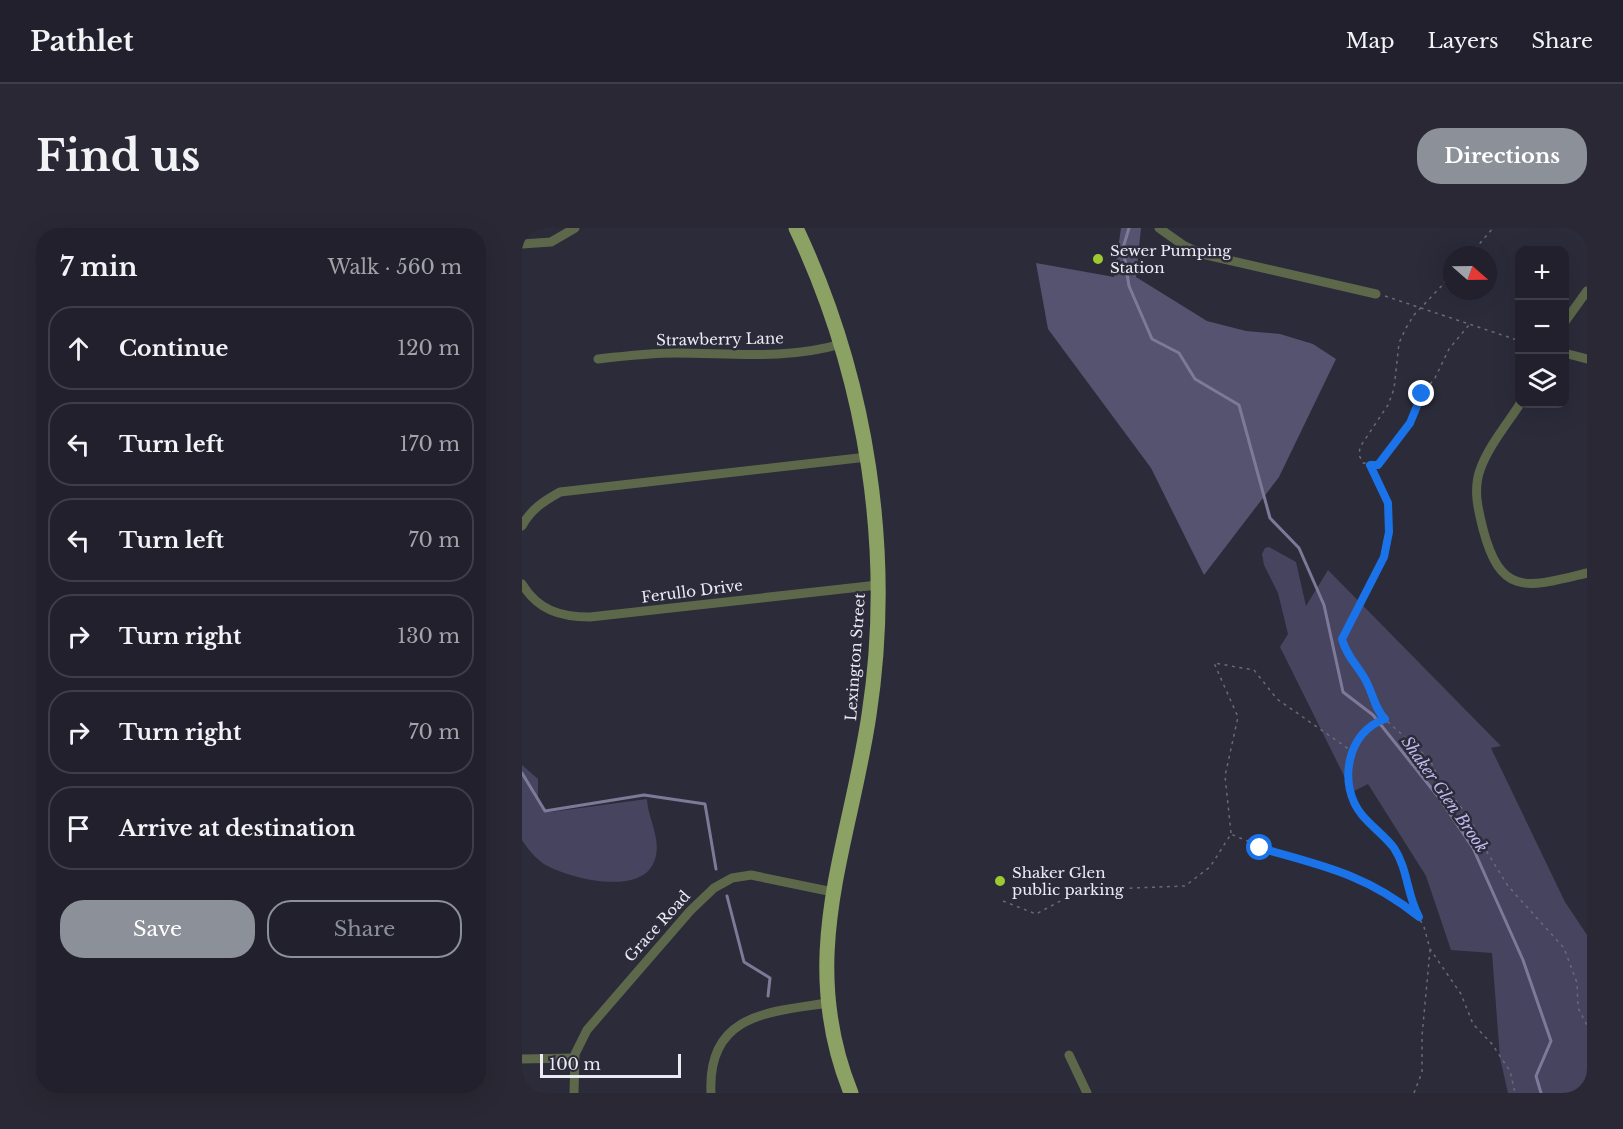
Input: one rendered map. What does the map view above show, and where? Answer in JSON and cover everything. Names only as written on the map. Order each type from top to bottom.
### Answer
[{"type":"main road","name":"Lexington Street","points":[[796,228],[841,344],[857,405],[874,505],[878,585],[876,654],[869,717],[833,892],[826,947],[828,1003],[836,1045],[851,1093]]},
{"type":"street","points":[[522,244],[551,242],[575,228]]},
{"type":"street","points":[[1159,228],[1183,245],[1202,254],[1376,294]]},
{"type":"street","points":[[1569,316],[1587,291]]},
{"type":"street","name":"Strawberry Lane","points":[[598,358],[677,353],[771,354],[820,350],[841,344]]},
{"type":"street","points":[[1568,354],[1587,359]]},
{"type":"street","points":[[1517,408],[1486,457],[1478,478],[1476,500],[1491,556],[1505,575],[1527,584],[1545,583],[1587,573]]},
{"type":"street","points":[[522,526],[536,508],[560,492],[867,457]]},
{"type":"street","name":"Ferullo Drive","points":[[522,584],[530,597],[554,613],[590,617],[878,585]]},
{"type":"street","name":"Grace Road","points":[[574,1093],[574,1058],[583,1035],[690,911],[723,882],[751,875],[833,892]]},
{"type":"street","points":[[711,1093],[714,1058],[721,1043],[739,1024],[763,1013],[828,1003]]},
{"type":"street","points":[[1069,1055],[1087,1093]]},
{"type":"street","points":[[522,1059],[574,1058]]},
{"type":"path","points":[[1478,246],[1493,228]]},
{"type":"path","points":[[1443,284],[1420,308],[1399,343],[1394,389],[1388,405],[1360,447],[1359,455],[1364,463],[1378,465],[1410,423],[1422,394],[1436,378],[1449,349],[1469,325]]},
{"type":"path","points":[[1376,294],[1515,339]]},
{"type":"path","points":[[1370,465],[1388,503],[1389,532],[1384,557],[1342,639],[1345,650],[1366,680],[1377,712],[1430,760],[1440,779],[1471,820],[1486,852],[1508,886],[1564,948],[1577,983],[1578,1008],[1587,1024]]},
{"type":"path","points":[[1003,901],[1036,914],[1081,890],[1185,886],[1210,867],[1231,834],[1225,776],[1238,717],[1214,663],[1254,670],[1277,699],[1352,751]]},
{"type":"path","points":[[1385,719],[1373,723],[1364,730],[1352,751],[1349,768],[1354,797],[1361,814],[1393,847],[1408,882],[1411,903],[1419,917],[1430,949],[1461,994],[1473,1024],[1492,1044],[1510,1071],[1515,1093]]},
{"type":"path","points":[[1231,834],[1260,848],[1346,872],[1392,895],[1419,917]]},
{"type":"path","points":[[1414,1093],[1422,1072],[1422,1036],[1430,949]]},
{"type":"shaded area","points":[[1121,228],[1141,228],[1136,277],[1207,321],[1246,331],[1280,334],[1313,344],[1336,359],[1279,477],[1204,575],[1151,468],[1048,329],[1036,263],[1114,277]]},
{"type":"shaded area","points":[[1269,547],[1296,562],[1306,606],[1328,570],[1501,746],[1491,748],[1565,902],[1587,935],[1587,1093],[1508,1093],[1500,1058],[1492,953],[1451,950],[1426,876],[1368,784],[1352,792],[1280,647],[1288,634],[1278,593],[1264,565],[1262,554],[1265,548]]},
{"type":"shaded area","points":[[522,765],[538,779],[538,798],[541,807],[551,812],[647,799],[657,849],[652,866],[643,875],[631,880],[616,882],[568,874],[541,862],[522,840]]},
{"type":"waterway","name":"Shaker Glen Brook","points":[[1129,228],[1123,248],[1129,286],[1152,339],[1179,353],[1195,379],[1239,405],[1270,518],[1299,548],[1324,605],[1343,692],[1373,715],[1440,799],[1473,848],[1523,960],[1551,1041],[1536,1076],[1541,1093]]},
{"type":"waterway","points":[[522,773],[545,811],[644,795],[705,804],[716,869]]},
{"type":"waterway","points":[[727,896],[744,962],[770,978],[768,996]]},
{"type":"place","name":"Sewer Pumping Station","points":[[1098,259]]},
{"type":"place","name":"Shaker Glen public parking","points":[[1000,881]]},
{"type":"route","points":[[1260,848],[1346,872],[1392,895],[1419,917],[1411,903],[1408,882],[1393,847],[1361,814],[1354,797],[1349,768],[1356,740],[1373,723],[1380,721],[1385,719],[1377,712],[1366,680],[1345,650],[1342,639],[1384,557],[1389,532],[1388,503],[1383,497],[1378,477],[1370,465],[1378,465],[1410,423],[1422,394]]}]
